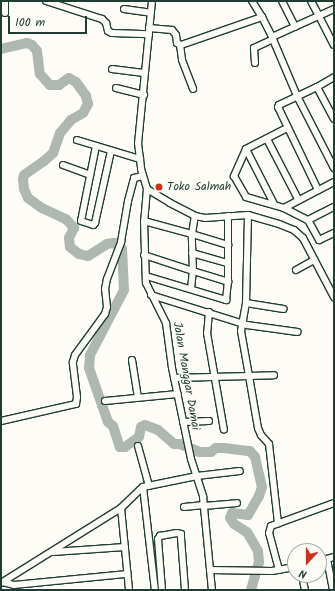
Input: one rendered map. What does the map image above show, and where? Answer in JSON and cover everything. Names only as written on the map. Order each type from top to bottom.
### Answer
[{"type":"street","points":[[5,1],[5,13]]},
{"type":"street","points":[[46,1],[102,19],[106,23],[108,31],[112,33],[172,30],[176,35],[177,43],[180,45],[182,60],[193,89]]},
{"type":"street","name":"Jalan Manggar Damai","points":[[152,1],[138,143],[143,176],[147,189],[144,221],[144,255],[146,276],[151,295],[166,323],[174,378],[183,422],[191,459],[204,505],[212,590]]},
{"type":"street","points":[[252,1],[262,17],[297,96],[334,168]]},
{"type":"street","points":[[282,1],[295,27]]},
{"type":"street","points":[[311,1],[334,45]]},
{"type":"street","points":[[124,9],[151,13]]},
{"type":"street","points":[[254,63],[254,48],[273,40],[295,27],[320,18],[334,9]]},
{"type":"street","points":[[180,45],[262,17]]},
{"type":"street","points":[[112,69],[144,73]]},
{"type":"street","points":[[318,190],[278,107],[279,105],[334,77]]},
{"type":"street","points":[[317,87],[334,119]]},
{"type":"street","points":[[116,88],[144,94]]},
{"type":"street","points":[[287,128],[246,149],[234,176],[246,197],[274,204],[308,220],[319,240],[334,233]]},
{"type":"street","points":[[267,139],[298,199]]},
{"type":"street","points":[[77,140],[140,159]]},
{"type":"street","points":[[96,146],[80,221],[93,225],[95,223],[111,151]]},
{"type":"street","points":[[246,149],[274,204]]},
{"type":"street","points":[[62,165],[90,175]]},
{"type":"street","points":[[1,420],[76,404],[77,397],[73,362],[75,355],[105,314],[107,307],[106,284],[121,242],[128,201],[134,179],[143,176]]},
{"type":"street","points":[[284,208],[298,199],[334,182]]},
{"type":"street","points":[[147,189],[195,216],[205,218],[248,215],[294,230],[303,238],[334,295]]},
{"type":"street","points":[[308,220],[334,207]]},
{"type":"street","points":[[248,215],[246,303],[241,331],[258,428],[261,435],[269,444],[278,523]]},
{"type":"street","points":[[191,289],[193,272],[192,234],[195,216]]},
{"type":"street","points":[[146,276],[226,300],[228,282],[228,216]]},
{"type":"street","points":[[144,221],[228,245]]},
{"type":"street","points":[[192,254],[228,263]]},
{"type":"street","points":[[144,255],[228,282]]},
{"type":"street","points":[[296,270],[314,260]]},
{"type":"street","points":[[151,295],[242,323],[298,332]]},
{"type":"street","points":[[246,303],[284,309]]},
{"type":"street","points":[[209,312],[207,333],[224,430]]},
{"type":"street","points":[[132,360],[138,397]]},
{"type":"street","points":[[174,378],[274,374]]},
{"type":"street","points":[[104,401],[178,394]]},
{"type":"street","points":[[183,422],[209,421]]},
{"type":"street","points":[[138,446],[146,486],[156,590]]},
{"type":"street","points":[[2,583],[121,508],[146,486],[197,476],[240,471]]},
{"type":"street","points":[[184,507],[237,503]]},
{"type":"street","points":[[280,570],[269,531],[271,526],[334,503]]},
{"type":"street","points":[[121,508],[129,590]]},
{"type":"street","points":[[162,590],[158,539],[160,536],[177,533],[182,538],[186,590]]},
{"type":"street","points":[[51,552],[125,547]]},
{"type":"street","points":[[333,590],[327,559],[334,557]]},
{"type":"street","points":[[210,570],[280,570],[287,568]]},
{"type":"street","points":[[2,583],[14,585],[127,574]]},
{"type":"waterway","points":[[1,49],[27,43],[32,45],[37,51],[40,74],[50,85],[59,85],[69,78],[76,82],[86,96],[88,104],[83,113],[71,120],[60,133],[53,153],[24,175],[23,179],[24,189],[28,198],[42,208],[66,219],[74,228],[69,238],[70,247],[79,254],[88,256],[107,244],[114,243],[122,249],[124,290],[90,355],[89,368],[108,422],[113,426],[120,447],[125,447],[139,437],[141,427],[145,425],[158,430],[174,444],[180,444],[200,452],[211,452],[216,448],[224,448],[250,451],[255,457],[262,487],[259,496],[248,515],[232,513],[230,518],[234,524],[247,532],[258,551],[259,562],[251,590]]},
{"type":"place","name":"Toko Salmah","points":[[159,187]]}]
